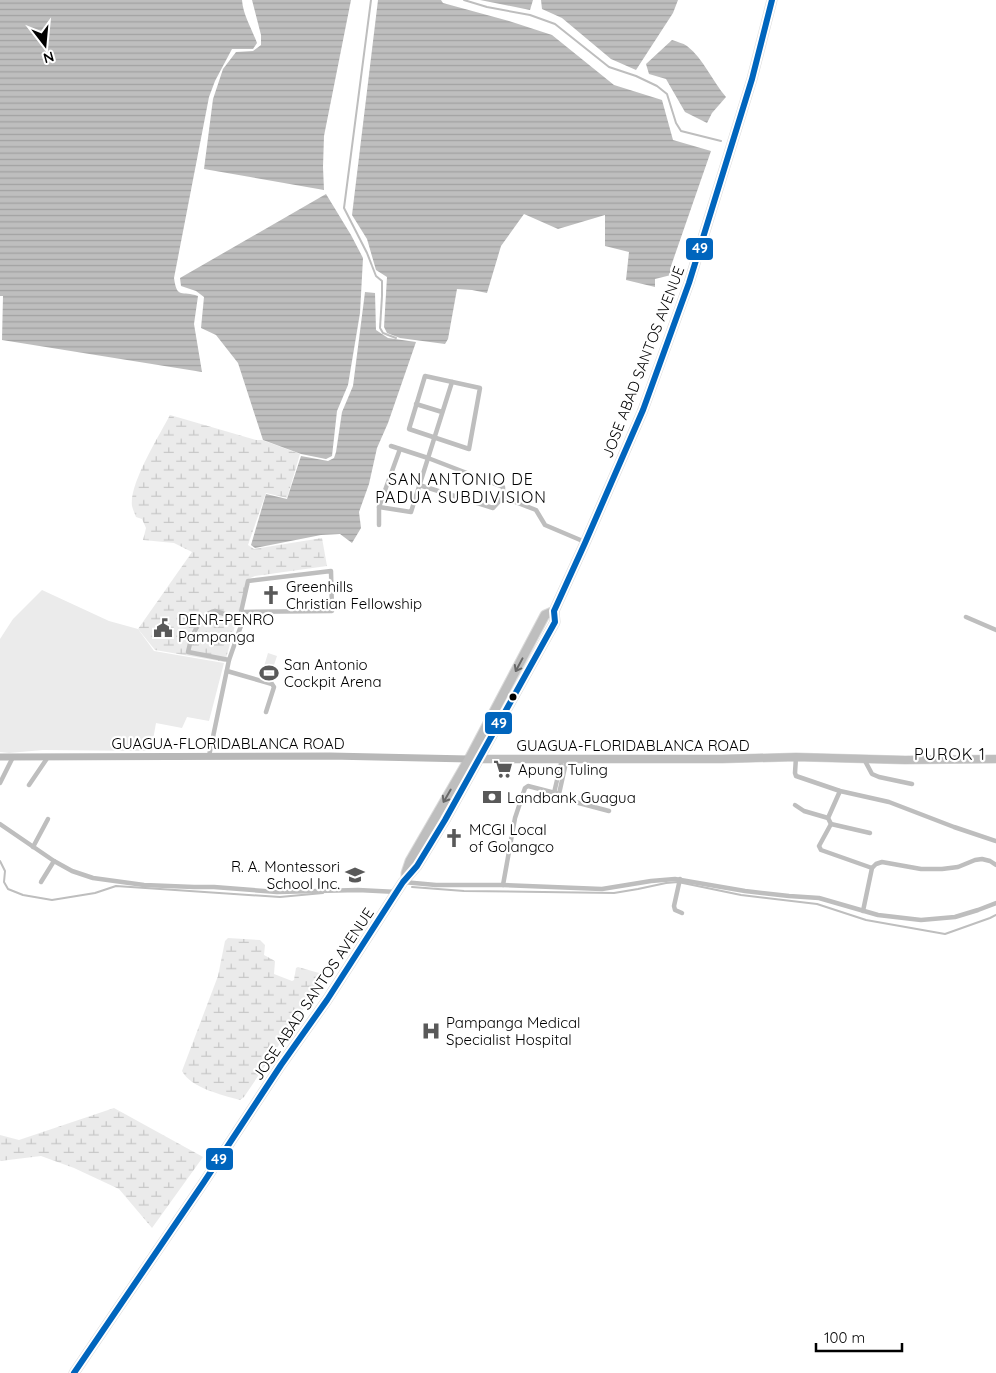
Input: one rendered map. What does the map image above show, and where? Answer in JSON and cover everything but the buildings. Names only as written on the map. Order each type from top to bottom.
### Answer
[{"type":"highway","name":"JOSE ABAD SANTOS AVENUE","points":[[74,1373],[332,992],[405,880],[416,868],[474,759],[555,622],[554,611],[642,410],[688,283],[752,79],[772,0]]},
{"type":"main road","name":"GUAGUA-FLORIDABLANCA ROAD","points":[[0,758],[330,756],[474,759],[722,759],[796,757],[905,760],[996,759]]},
{"type":"street","points":[[425,376],[452,382],[480,388],[469,448],[409,429],[425,376]]},
{"type":"street","points":[[379,507],[411,512],[452,382]]},
{"type":"street","points":[[416,404],[442,412]]},
{"type":"street","points":[[390,446],[428,458],[502,487],[503,497],[493,508],[419,485]]},
{"type":"street","points":[[379,525],[379,507],[400,449]]},
{"type":"street","points":[[503,497],[536,510],[546,525],[585,542]]},
{"type":"street","points":[[209,756],[229,660],[243,620],[241,612],[248,581],[331,571],[332,611],[241,612]]},
{"type":"street","points":[[229,660],[188,652],[192,636],[205,616],[215,610],[243,620]]},
{"type":"street","points":[[966,617],[996,630]]},
{"type":"street","points":[[227,671],[272,684],[274,688],[266,712]]},
{"type":"street","points":[[0,783],[13,757]]},
{"type":"street","points":[[29,785],[48,757]]},
{"type":"street","points":[[796,757],[795,775],[840,791],[889,802],[996,841]]},
{"type":"street","points":[[556,793],[564,758]]},
{"type":"street","points":[[864,759],[872,774],[912,784]]},
{"type":"street","points":[[503,885],[515,818],[525,788],[531,786],[556,793],[575,802],[609,811]]},
{"type":"street","points":[[828,818],[840,791]]},
{"type":"street","points":[[795,805],[804,811],[828,818],[831,824]]},
{"type":"street","points":[[34,847],[48,819]]},
{"type":"street","points":[[0,824],[54,861],[72,871],[93,878],[144,885],[214,887],[277,892],[358,890],[397,892]]},
{"type":"street","points":[[831,824],[870,833]]},
{"type":"street","points":[[831,824],[820,846],[821,850],[872,868]]},
{"type":"street","points":[[863,911],[872,868],[876,864],[882,862],[921,869],[942,869],[958,867],[975,860],[990,861],[996,864]]},
{"type":"street","points":[[41,882],[54,861]]},
{"type":"street","points":[[405,880],[446,885],[602,889],[651,881],[679,881],[745,891],[820,898],[878,915],[921,920],[955,917],[996,903]]},
{"type":"street","points":[[679,881],[674,906],[676,910],[682,913]]},
{"type":"green space","points":[[170,415],[256,440],[262,440],[300,454],[287,498],[266,493],[248,545],[254,549],[322,538],[327,566],[255,576],[248,579],[225,662],[155,650],[138,629],[192,552],[174,543],[143,540],[146,528],[142,519],[136,517],[132,506],[132,497],[140,473]]},
{"type":"green space","points":[[42,590],[109,621],[138,629],[154,651],[224,663],[209,721],[187,717],[182,728],[156,723],[151,751],[43,750],[0,752],[0,639],[13,619]]},
{"type":"green space","name":"San Antonio Cockpit Arena","points":[[268,653],[277,656],[274,665],[278,667],[273,684],[260,680]]},
{"type":"green space","points":[[228,938],[260,940],[265,945],[264,955],[275,961],[274,974],[292,981],[298,967],[326,975],[244,1097],[240,1100],[216,1093],[192,1082],[182,1071],[218,976],[225,941]]},
{"type":"green space","points":[[114,1108],[203,1157],[152,1228],[119,1189],[74,1168],[41,1156],[0,1161],[0,1135],[19,1140]]},
{"type":"shaded area","points":[[0,0],[242,0],[246,17],[257,43],[253,49],[232,49],[215,81],[209,97],[174,278],[179,292],[198,296],[194,324],[202,372],[2,340],[3,296],[0,296]]},
{"type":"shaded area","points":[[252,0],[351,0],[324,136],[324,190],[204,169],[213,99],[223,69],[236,52],[253,51],[261,45],[261,35]]},
{"type":"shaded area","points":[[378,0],[441,0],[443,3],[552,35],[614,85],[662,100],[673,140],[711,151],[670,269],[671,275],[655,279],[655,287],[626,280],[629,252],[605,246],[605,215],[558,229],[524,214],[501,246],[487,293],[457,289],[448,339],[445,344],[400,338],[387,333],[384,327],[387,277],[376,270],[367,239],[352,215]]},
{"type":"shaded area","points":[[480,0],[533,0],[530,10]]},
{"type":"shaded area","points":[[541,0],[678,0],[673,13],[636,70],[611,59],[562,18],[542,9]]},
{"type":"shaded area","points":[[672,40],[685,45],[693,51],[726,97],[712,113],[707,123],[685,112],[666,79],[649,74],[646,64]]},
{"type":"shaded area","points":[[326,194],[363,258],[360,313],[348,385],[337,411],[332,456],[326,459],[301,454],[263,440],[238,363],[216,335],[201,328],[204,297],[196,291],[181,286],[180,278]]},
{"type":"shaded area","points":[[365,292],[375,293],[376,330],[388,338],[416,342],[388,423],[377,448],[369,484],[359,512],[361,528],[352,543],[340,534],[321,535],[255,548],[251,545],[266,494],[287,499],[301,456],[328,461],[334,458],[342,412],[353,386]]},
{"type":"waterway","points":[[371,0],[344,208],[367,253],[376,276],[382,281],[380,328],[383,333],[396,338]]},
{"type":"waterway","points":[[464,0],[487,7],[530,15],[555,24],[609,67],[636,76],[657,86],[667,94],[676,123],[681,131],[721,141]]},
{"type":"waterway","points":[[0,861],[5,871],[4,882],[8,889],[23,895],[52,900],[95,893],[116,886],[280,897],[323,893]]},
{"type":"waterway","points":[[412,887],[464,891],[614,893],[678,882],[741,895],[817,904],[866,920],[945,934],[996,915]]},
{"type":"transit line","name":"49","points":[[74,1373],[281,1065],[327,1000],[403,882],[417,866],[445,820],[555,622],[554,611],[643,410],[689,283],[752,79],[772,0]]},
{"type":"place","name":"Greenhills Christian Fellowship","points":[[271,595]]},
{"type":"place","name":"DENR-PENRO Pampanga","points":[[163,628]]},
{"type":"place","name":"San Antonio Cockpit Arena","points":[[269,673]]},
{"type":"place","name":"Apung Tuling","points":[[503,769]]},
{"type":"place","name":"Landbank Guagua","points":[[492,797]]},
{"type":"place","name":"MCGI Local of Golangco","points":[[454,838]]},
{"type":"place","name":"R. A. Montessori School Inc.","points":[[355,875]]},
{"type":"place","name":"Pampanga Medical Specialist Hospital","points":[[431,1031]]},
{"type":"district","name":"SAN ANTONIO DE PADUA SUBDIVISION","points":[[461,488]]},
{"type":"district","name":"PUROK 1","points":[[950,754]]}]
